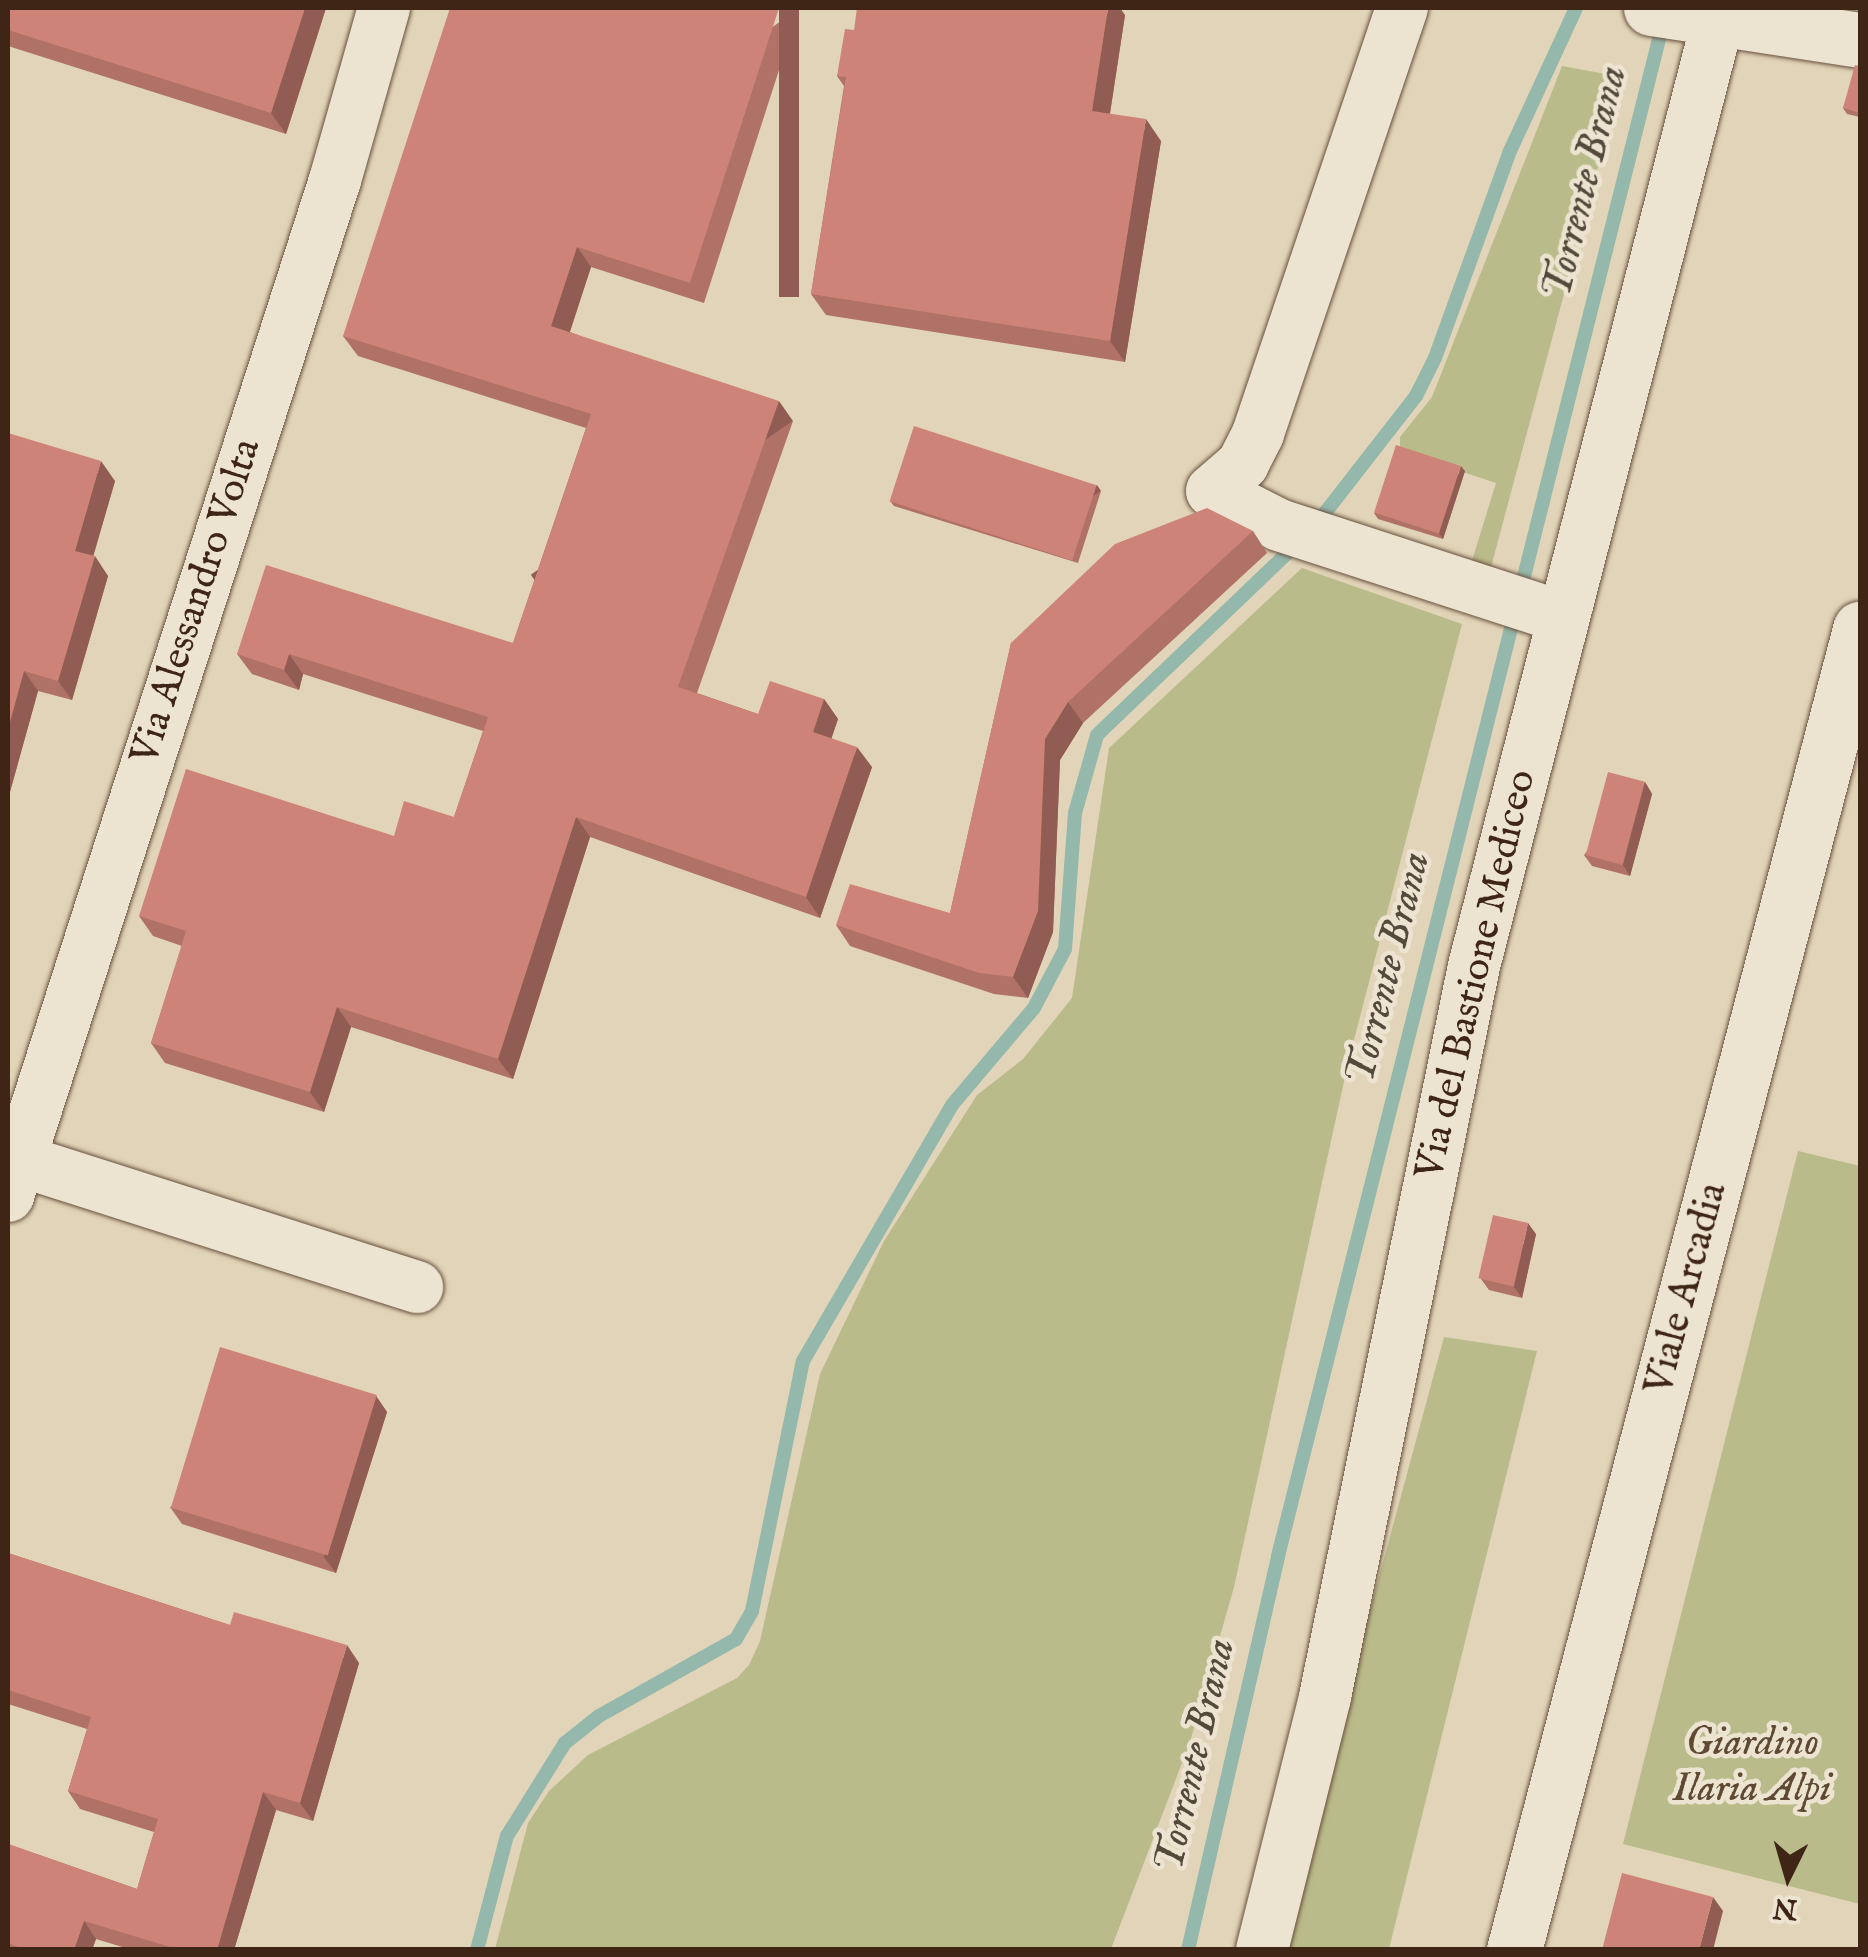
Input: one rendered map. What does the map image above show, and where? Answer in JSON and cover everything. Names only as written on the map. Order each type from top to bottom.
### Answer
[{"type":"street","name":"Via Alessandro Volta","points":[[13,1178],[335,180],[384,8]]},
{"type":"street","points":[[1402,8],[1258,434],[1235,474],[1212,491],[1279,525],[1550,613]]},
{"type":"street","points":[[1696,12],[1860,40]]},
{"type":"street","name":"Via del Bastione Mediceo","points":[[1262,1950],[1325,1697],[1550,613],[1696,12]]},
{"type":"street","name":"Viale Arcadia","points":[[1514,1950],[1860,629]]},
{"type":"street","points":[[13,1178],[417,1288]]},
{"type":"green space","points":[[1562,66],[1622,77],[1490,571],[1470,567],[1496,483],[1400,451],[1400,437],[1432,397]]},
{"type":"green space","points":[[1302,568],[1462,624],[1348,1063],[1234,1587],[1190,1742],[1111,1949],[495,1949],[528,1823],[549,1791],[588,1755],[737,1678],[749,1665],[760,1641],[820,1374],[884,1241],[977,1095],[1023,1059],[1072,998],[1109,748]]},
{"type":"green space","name":"Giardino Ilaria Alpi","points":[[1798,1151],[1860,1166],[1860,1904],[1623,1844]]},
{"type":"green space","points":[[1444,1337],[1537,1351],[1389,1949],[1278,1950]]},
{"type":"building","points":[[8,8],[305,8],[271,113],[8,30]]},
{"type":"building","points":[[450,8],[779,8],[690,283],[577,247],[551,326],[779,401],[678,687],[758,714],[770,681],[824,699],[813,732],[857,747],[806,897],[576,817],[498,1059],[337,1007],[310,1092],[151,1043],[186,931],[139,916],[186,769],[394,836],[404,801],[454,817],[488,717],[289,654],[284,670],[237,654],[266,565],[513,643],[591,414],[343,336]]},
{"type":"building","points":[[857,8],[1108,8],[1092,111],[1146,119],[1110,341],[811,294],[846,77],[837,76],[845,29],[854,30]]},
{"type":"building","points":[[1855,65],[1860,66],[1860,113],[1843,108]]},
{"type":"building","points":[[914,426],[1097,485],[1072,560],[890,501]]},
{"type":"building","points":[[8,433],[101,461],[75,551],[95,556],[58,681],[24,671],[8,729]]},
{"type":"building","points":[[1396,445],[1461,466],[1439,534],[1374,513]]},
{"type":"building","points":[[1207,508],[1253,531],[1068,702],[1045,739],[1038,911],[1013,977],[979,973],[836,925],[850,884],[950,913],[1011,643],[1115,544]]},
{"type":"building","points":[[1608,772],[1645,782],[1622,865],[1586,855]]},
{"type":"building","points":[[1493,1215],[1528,1223],[1513,1286],[1478,1278]]},
{"type":"building","points":[[220,1347],[377,1395],[328,1556],[171,1508]]},
{"type":"building","points":[[8,1553],[230,1625],[234,1612],[347,1645],[300,1803],[263,1792],[217,1950],[180,1950],[84,1921],[74,1950],[26,1950],[8,1943],[8,1844],[137,1889],[158,1819],[68,1791],[91,1717],[8,1690]]},
{"type":"building","points":[[1622,1873],[1713,1897],[1699,1950],[1602,1950]]},
{"type":"waterway","points":[[1314,527],[1416,396],[1435,358],[1510,151],[1576,8]]},
{"type":"waterway","name":"Torrente Brana","points":[[1188,1950],[1278,1556],[1663,23]]},
{"type":"waterway","points":[[477,1950],[507,1836],[565,1743],[599,1716],[736,1639],[752,1611],[803,1361],[952,1105],[1034,1008],[1065,949],[1075,813],[1097,735],[1299,542]]}]
